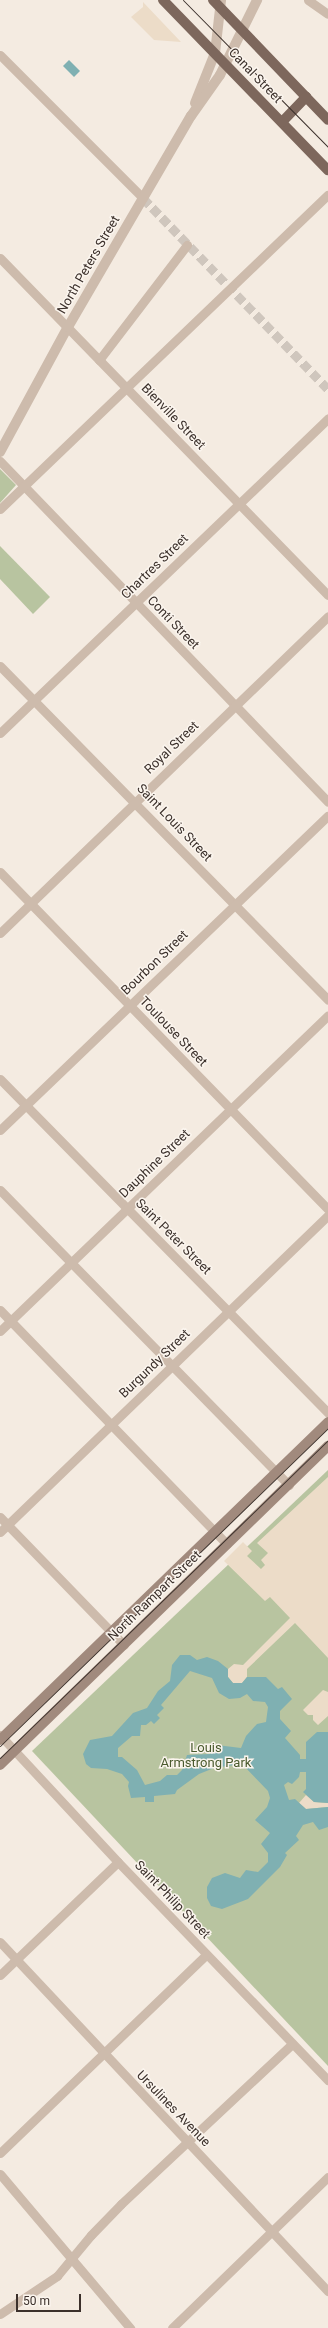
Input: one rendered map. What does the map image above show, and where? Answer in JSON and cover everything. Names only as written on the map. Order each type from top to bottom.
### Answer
[{"type":"main road","name":"Canal Street","points":[[163,0],[328,170]]},
{"type":"main road","name":"Canal Street","points":[[218,3],[241,30],[328,120]]},
{"type":"main road","points":[[282,122],[306,97]]},
{"type":"main road","name":"North Rampart Street","points":[[1,1737],[328,1422]]},
{"type":"main road","name":"North Rampart Street","points":[[0,1765],[328,1446]]},
{"type":"street","name":"North Peters Street","points":[[0,452],[11,428],[68,327],[190,116],[225,64],[257,0]]},
{"type":"street","points":[[308,0],[328,14]]},
{"type":"street","name":"North Peters Street","points":[[190,116],[215,53],[218,3]]},
{"type":"street","points":[[0,55],[143,198]]},
{"type":"street","points":[[0,509],[128,389],[194,322],[328,195]]},
{"type":"street","points":[[99,360],[187,245]]},
{"type":"street","name":"Bienville Street","points":[[0,258],[328,595]]},
{"type":"street","name":"Chartres Street","points":[[0,734],[328,418]]},
{"type":"street","name":"North Peters Street","points":[[0,435],[11,428]]},
{"type":"street","name":"Conti Street","points":[[0,461],[328,802]]},
{"type":"street","name":"Royal Street","points":[[0,933],[328,616]]},
{"type":"street","name":"Saint Louis Street","points":[[0,666],[328,1000]]},
{"type":"street","name":"Bourbon Street","points":[[0,1130],[328,816]]},
{"type":"street","name":"Toulouse Street","points":[[0,872],[328,1209]]},
{"type":"street","name":"Dauphine Street","points":[[0,1331],[328,1015]]},
{"type":"street","name":"Saint Peter Street","points":[[0,1079],[328,1413]]},
{"type":"street","points":[[0,1190],[289,1485]]},
{"type":"street","name":"Burgundy Street","points":[[0,1532],[328,1215]]},
{"type":"street","points":[[0,1310],[228,1544]]},
{"type":"street","points":[[0,1517],[124,1645]]},
{"type":"street","name":"Saint Philip Street","points":[[1,1737],[15,1750],[206,1955],[328,2080]]},
{"type":"street","points":[[0,1975],[118,1862]]},
{"type":"street","name":"Ursulines Avenue","points":[[0,1942],[103,2054],[328,2291]]},
{"type":"street","points":[[0,2153],[206,1955]]},
{"type":"street","points":[[0,2314],[57,2276],[71,2258],[121,2204],[188,2143],[292,2044]]},
{"type":"street","points":[[0,2174],[130,2328]]},
{"type":"street","points":[[172,2328],[328,2178]]},
{"type":"green space","points":[[0,469],[16,485],[0,503]]},
{"type":"green space","points":[[0,546],[50,597],[33,614],[0,579]]},
{"type":"green space","name":"Louis Armstrong Park","points":[[328,1470],[328,2066],[32,1751]]},
{"type":"shaded area","points":[[143,2],[181,42],[154,40],[131,17],[143,7]]},
{"type":"shaded area","points":[[328,1477],[328,1658],[295,1623],[247,1669],[247,1677],[242,1683],[233,1683],[228,1677],[228,1669],[234,1664],[243,1665],[290,1618],[270,1597],[265,1601],[224,1561],[243,1542],[252,1551],[247,1556],[261,1569],[265,1565],[261,1560],[268,1553],[257,1543]]},
{"type":"shaded area","points":[[323,1690],[328,1692],[328,1716],[318,1725],[313,1720],[313,1715],[308,1715],[303,1710]]},
{"type":"shaded area","points":[[306,1795],[314,1802],[328,1803],[328,1807],[306,1809],[299,1803]]},
{"type":"water","points":[[69,60],[80,71],[74,77],[63,66]]},
{"type":"water","points":[[180,1655],[190,1655],[197,1660],[207,1657],[218,1661],[228,1669],[228,1677],[233,1683],[242,1683],[247,1677],[266,1677],[278,1689],[282,1687],[292,1699],[280,1711],[280,1719],[291,1731],[285,1738],[300,1755],[300,1759],[306,1759],[306,1742],[317,1732],[328,1732],[328,1803],[314,1802],[303,1792],[306,1789],[306,1772],[300,1772],[299,1777],[292,1784],[288,1782],[284,1785],[289,1800],[295,1799],[306,1809],[328,1807],[328,1827],[319,1830],[313,1822],[303,1825],[296,1836],[299,1840],[285,1853],[287,1855],[280,1867],[248,1899],[222,1909],[211,1906],[207,1898],[207,1887],[212,1878],[225,1873],[240,1878],[246,1870],[258,1872],[268,1862],[268,1853],[261,1844],[270,1833],[255,1820],[267,1807],[270,1798],[268,1791],[242,1764],[214,1768],[199,1774],[177,1790],[175,1794],[154,1796],[154,1802],[145,1802],[145,1797],[131,1798],[128,1786],[129,1782],[122,1774],[107,1769],[91,1768],[86,1764],[83,1754],[90,1740],[112,1736],[133,1713],[147,1708],[158,1691],[170,1681],[172,1665]],"holes":[[[190,1671],[212,1678],[219,1693],[229,1699],[240,1698],[247,1694],[253,1701],[265,1702],[268,1707],[266,1722],[257,1724],[246,1736],[241,1748],[217,1745],[210,1754],[187,1755],[182,1770],[177,1775],[167,1775],[160,1781],[145,1785],[137,1770],[122,1757],[118,1757],[118,1748],[132,1736],[140,1736],[141,1725],[146,1725],[151,1721],[154,1724],[160,1718],[157,1715],[164,1708],[161,1705]]]},
{"type":"tunnel","points":[[143,198],[328,389]]},
{"type":"tram line","points":[[183,0],[328,147]]},
{"type":"tram line","points":[[0,1746],[328,1428]]},
{"type":"tram line","points":[[0,1758],[328,1440]]}]
